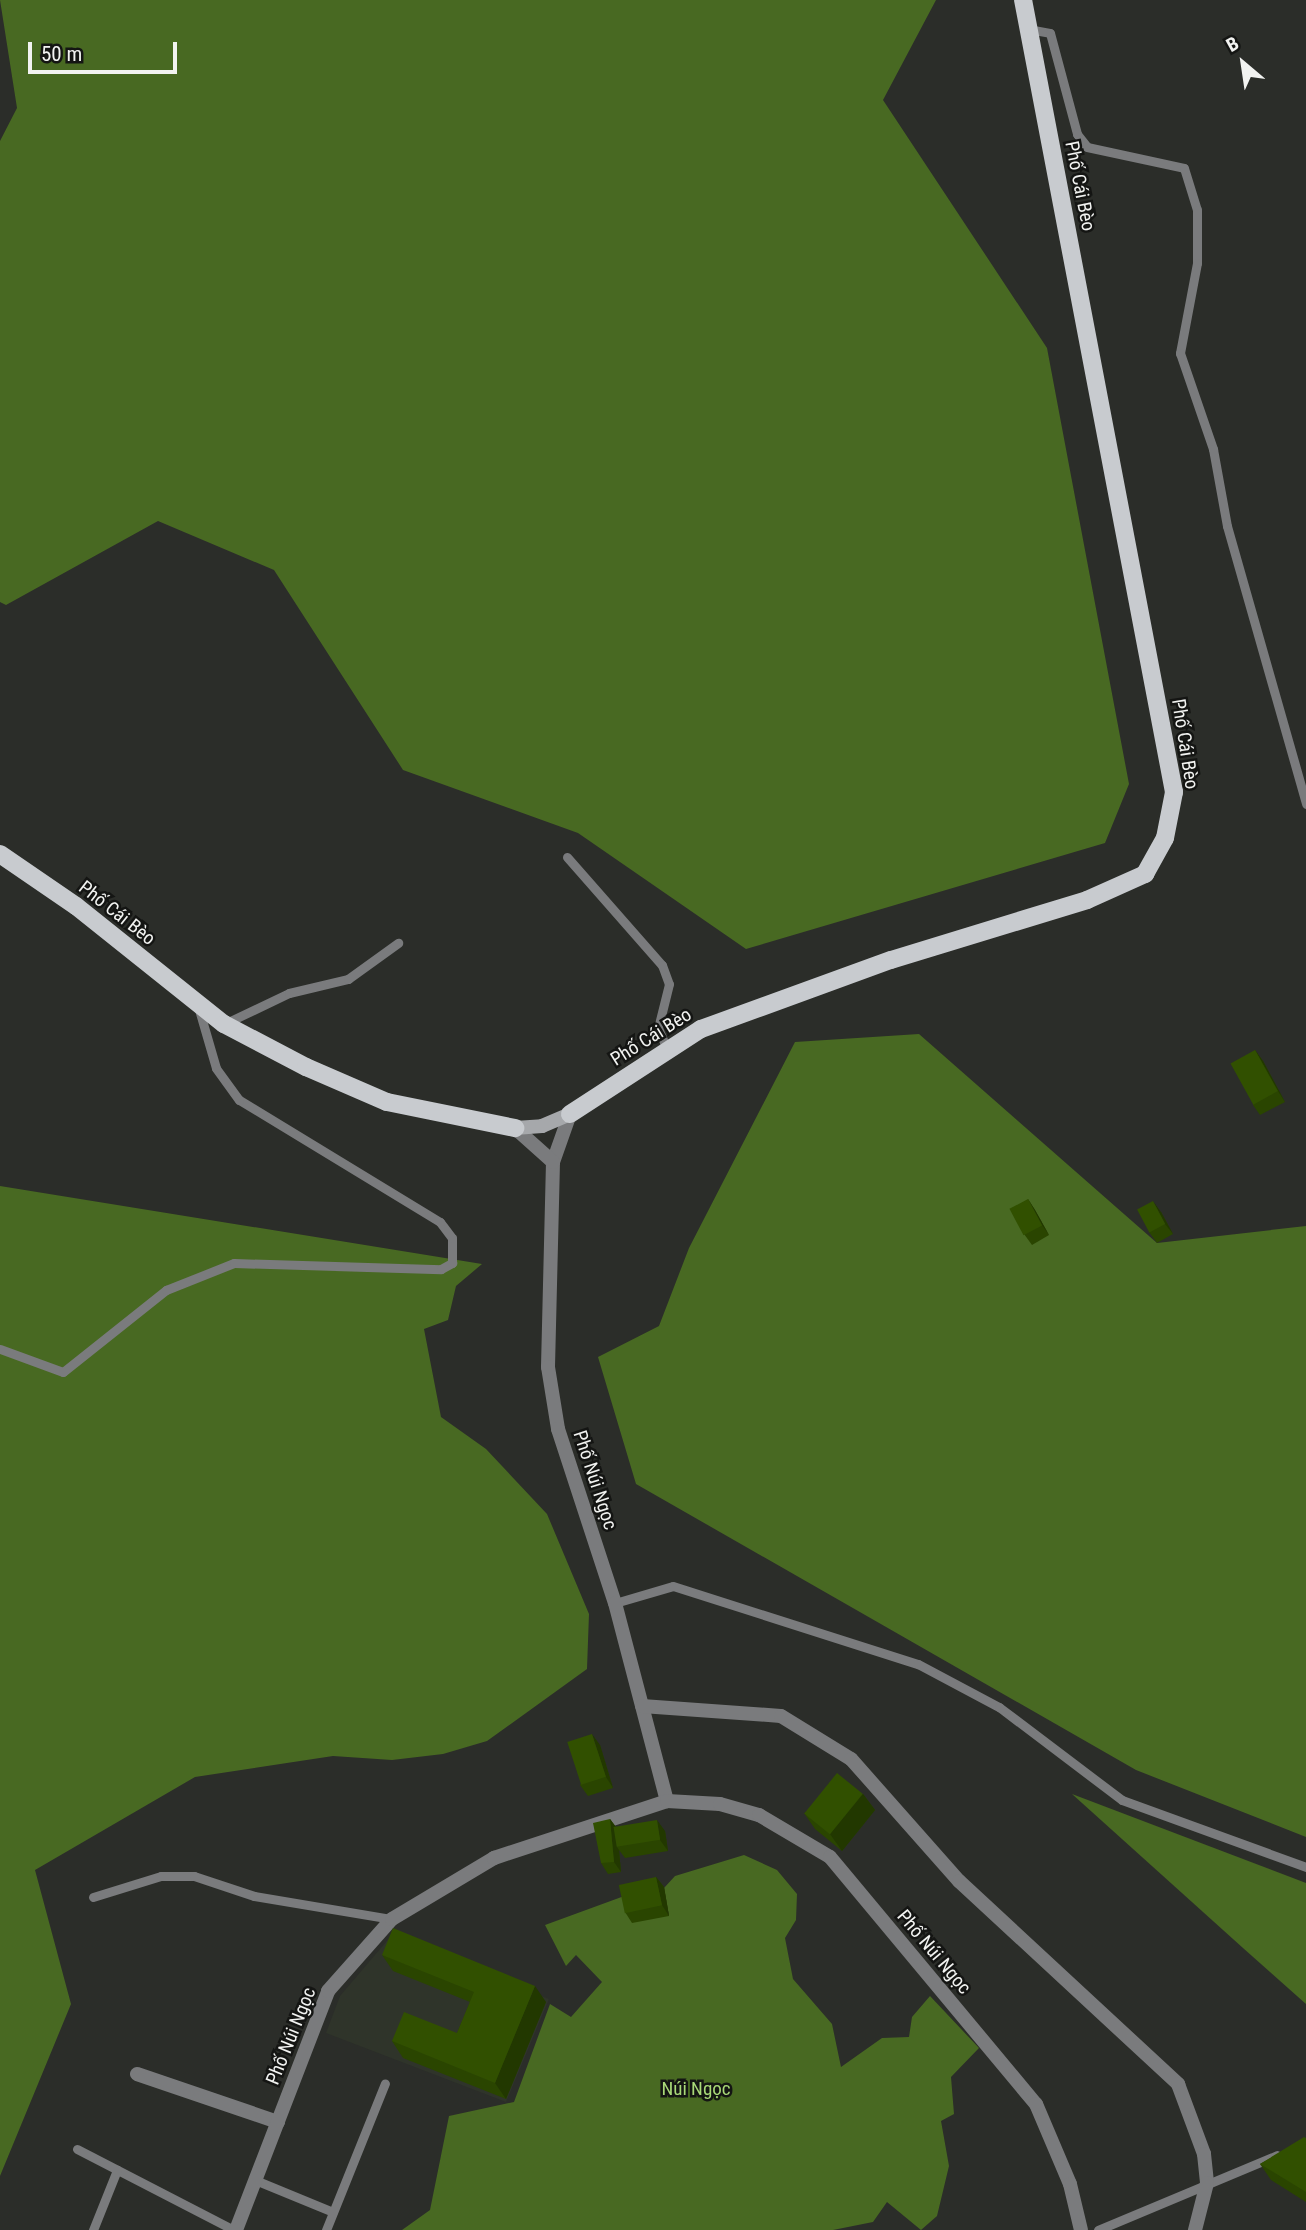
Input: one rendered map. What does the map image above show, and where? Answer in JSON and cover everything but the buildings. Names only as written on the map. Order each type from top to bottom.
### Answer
[{"type":"main road","name":"Phố Cái Bèo","points":[[0,854],[76,906],[224,1024],[387,1102],[515,1128],[542,1126],[570,1114],[701,1029],[878,964],[1087,900],[1145,874],[1165,838],[1174,792],[1023,0]]},
{"type":"street","points":[[515,1128],[553,1162],[570,1114]]},
{"type":"street","name":"Phố Núi Ngọc","points":[[553,1162],[548,1367],[558,1429],[615,1603],[667,1801]]},
{"type":"street","points":[[642,1706],[781,1716],[851,1759],[959,1881],[1163,2064],[1191,2112],[1207,2183],[1195,2230]]},
{"type":"street","name":"Phố Núi Ngọc","points":[[235,2230],[328,1991],[392,1919],[494,1858],[667,1801],[720,1804],[759,1815],[830,1857],[1036,2104],[1070,2185],[1081,2230]]},
{"type":"street","points":[[137,2074],[278,2122]]},
{"type":"lane","points":[[1028,29],[1051,33],[1077,134],[1087,147],[1184,168],[1197,210],[1197,263],[1180,353],[1213,449],[1227,526],[1306,804]]},
{"type":"lane","points":[[567,857],[662,965],[669,984],[658,1028],[668,1051]]},
{"type":"lane","points":[[224,1024],[289,993],[348,979],[398,943]]},
{"type":"lane","points":[[0,1349],[63,1372],[166,1290],[234,1263],[441,1269],[452,1263],[452,1238],[440,1222],[239,1100],[216,1068],[198,1004]]},
{"type":"lane","points":[[615,1603],[673,1586],[918,1664],[999,1707],[1122,1800],[1306,1867]]},
{"type":"lane","points":[[93,1897],[161,1876],[194,1876],[254,1896],[392,1919]]},
{"type":"lane","points":[[326,2230],[385,2082]]},
{"type":"lane","points":[[77,2149],[235,2230]]},
{"type":"lane","points":[[1098,2230],[1294,2149]]},
{"type":"lane","points":[[93,2230],[117,2170]]},
{"type":"lane","points":[[255,2180],[333,2212]]},
{"type":"shaded area","points":[[392,1935],[549,1999],[506,2102],[326,2033],[340,1996]]},
{"type":"green space","points":[[0,0],[936,0],[883,100],[1047,348],[1129,784],[1105,843],[746,949],[578,833],[403,770],[274,570],[158,521],[6,605],[0,602],[0,141],[17,108]]},
{"type":"green space","points":[[919,1034],[1157,1243],[1306,1226],[1306,1837],[1136,1770],[636,1484],[598,1357],[659,1326],[689,1248],[795,1042]]},
{"type":"green space","points":[[0,1186],[482,1264],[456,1286],[448,1320],[424,1329],[441,1417],[486,1449],[547,1514],[589,1614],[587,1669],[487,1741],[443,1754],[392,1760],[333,1756],[195,1777],[35,1870],[71,2004],[0,2176]]},
{"type":"green space","points":[[1072,1794],[1306,1883],[1306,2004],[1243,1948]]},
{"type":"green space","name":"Núi Ngọc","points":[[744,1855],[777,1870],[797,1894],[796,1920],[785,1938],[793,1979],[832,2024],[841,2067],[882,2038],[909,2037],[912,2017],[930,1996],[979,2048],[951,2077],[954,2114],[941,2121],[949,2166],[937,2216],[921,2230],[887,2202],[873,2222],[833,2230],[402,2230],[430,2210],[449,2116],[514,2102],[550,2004],[571,2017],[602,1982],[576,1955],[566,1966],[545,1925],[627,1895],[669,1916],[664,1888],[675,1876]]}]
